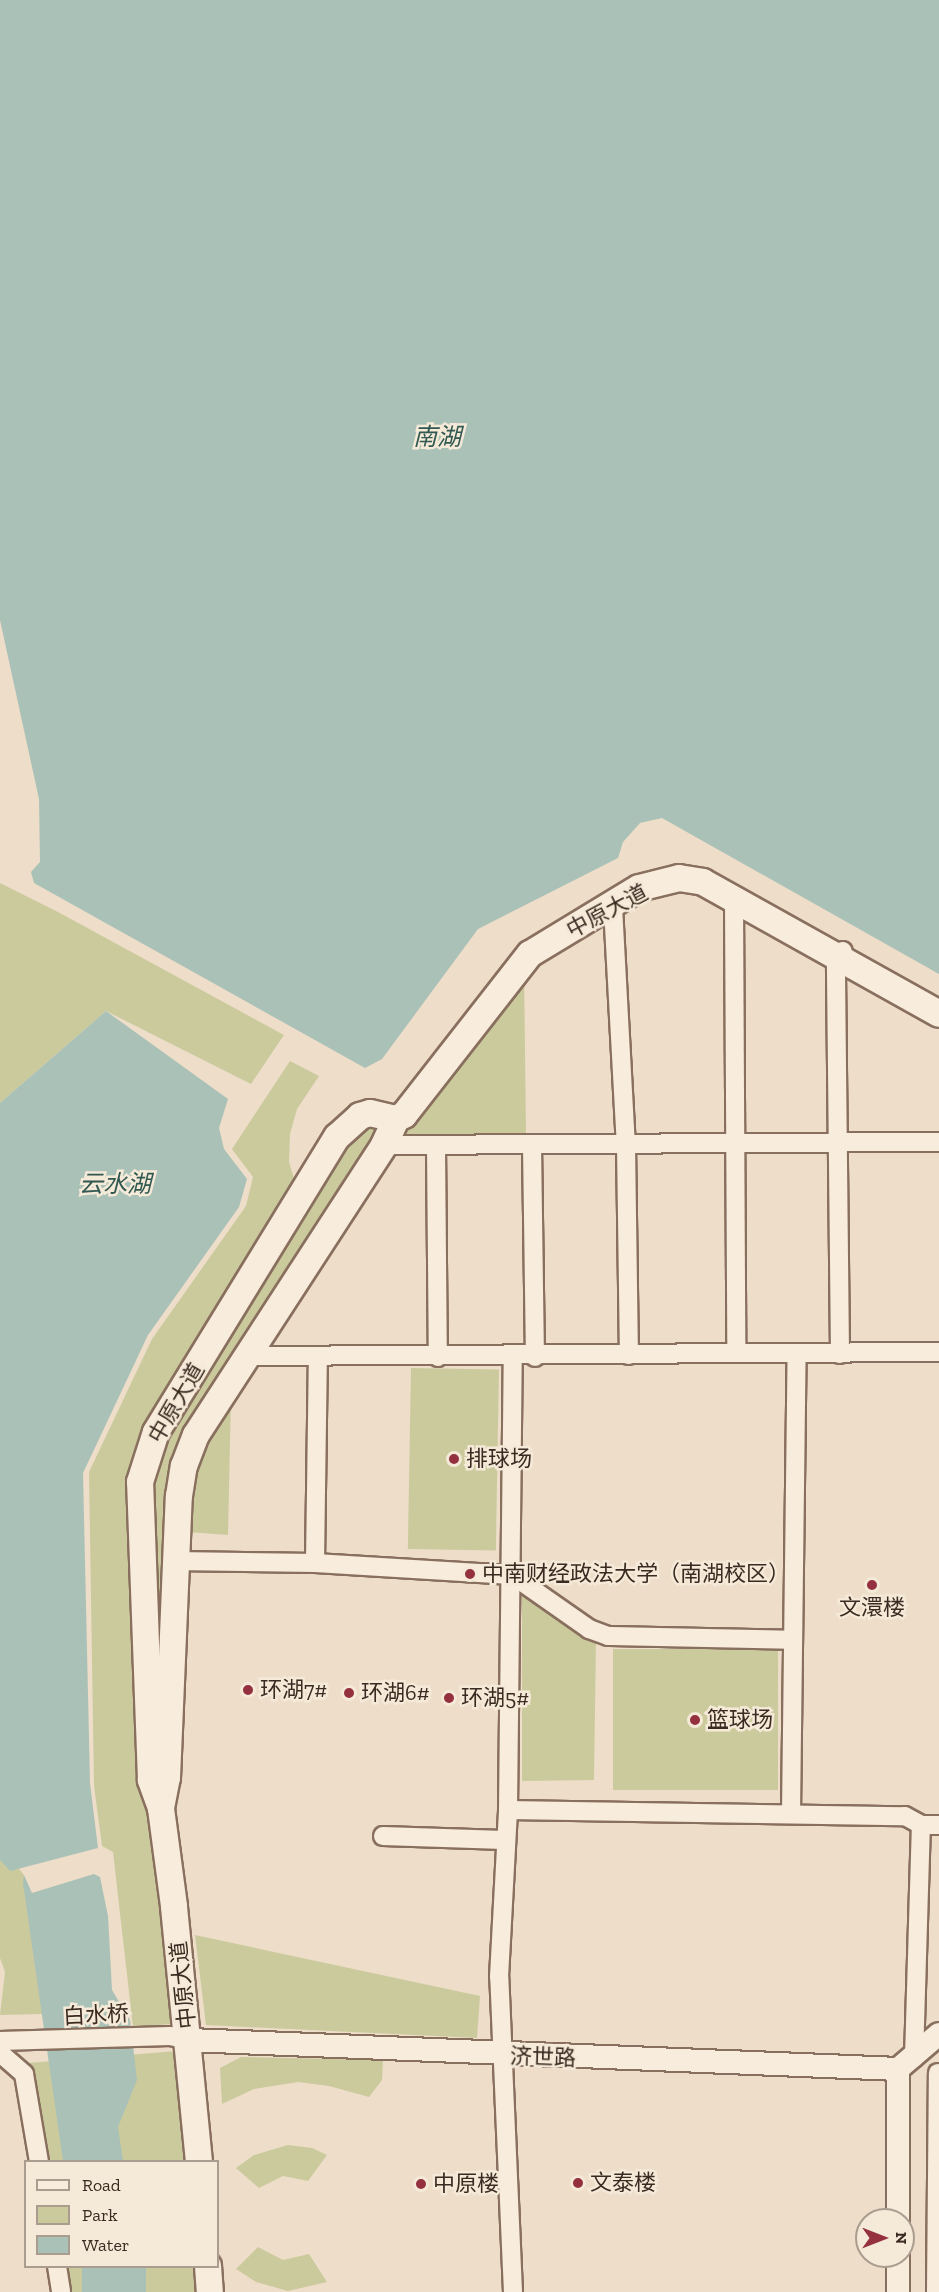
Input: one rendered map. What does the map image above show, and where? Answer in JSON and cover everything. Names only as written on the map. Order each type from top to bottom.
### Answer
[{"type":"main road","name":"中原大道","points":[[199,2160],[179,2038],[161,1809],[167,1778],[174,1561],[180,1482],[188,1452],[245,1356],[384,1145],[396,1119],[404,1115],[530,954],[613,907],[639,888],[679,878],[703,882],[734,902],[840,953],[939,1014]]},
{"type":"main road","name":"中原大道","points":[[161,1809],[150,1780],[139,1506],[150,1447],[186,1380],[285,1228],[337,1137],[360,1116],[370,1113],[396,1119]]},
{"type":"main road","points":[[208,2268],[210,2292]]},
{"type":"street","points":[[734,902],[736,1353]]},
{"type":"street","points":[[613,907],[626,1144],[628,1354]]},
{"type":"street","points":[[840,953],[837,1143],[840,1354]]},
{"type":"street","points":[[384,1145],[939,1143]]},
{"type":"street","points":[[532,1145],[535,1357]]},
{"type":"street","points":[[436,1146],[438,1357]]},
{"type":"street","points":[[791,1813],[797,1353]]},
{"type":"street","points":[[245,1356],[535,1357],[628,1354],[939,1353]]},
{"type":"street","points":[[315,1563],[318,1357]]},
{"type":"street","points":[[513,1357],[508,1810],[504,1840],[501,2055],[513,2292]]},
{"type":"street","points":[[174,1561],[315,1563],[512,1575],[589,1629],[608,1636],[793,1640]]},
{"type":"street","points":[[508,1810],[905,1816],[930,1825],[906,2064],[899,2208]]},
{"type":"street","points":[[383,1836],[504,1840]]},
{"type":"street","points":[[906,2064],[939,2034]]},
{"type":"street","name":"白水桥","points":[[0,2041],[179,2038]]},
{"type":"street","name":"济世路","points":[[179,2038],[501,2055],[906,2064]]},
{"type":"street","points":[[0,2053],[24,2074],[39,2160]]},
{"type":"street","points":[[936,2292],[938,2073]]},
{"type":"street","points":[[57,2268],[61,2292]]},
{"type":"street","points":[[898,2268],[898,2292]]},
{"type":"green space","points":[[0,883],[58,912],[284,1035],[251,1084],[106,1011],[0,1103]]},
{"type":"green space","points":[[524,968],[526,1134],[396,1137]]},
{"type":"green space","points":[[290,1061],[319,1076],[297,1109],[290,1134],[289,1162],[299,1195],[153,1426],[147,1794],[171,2024],[133,2027],[113,1852],[102,1846],[94,1786],[89,1472],[152,1339],[246,1206],[253,1177],[232,1149]]},
{"type":"green space","points":[[378,1123],[231,1395],[228,1535],[188,1532],[188,1632],[178,1770],[153,1754],[146,1479],[167,1424],[356,1129]]},
{"type":"green space","name":"排球场","points":[[411,1368],[499,1370],[496,1551],[408,1549]]},
{"type":"green space","points":[[522,1594],[596,1639],[594,1780],[522,1781]]},
{"type":"green space","name":"篮球场","points":[[613,1649],[778,1649],[778,1790],[613,1790]]},
{"type":"green space","points":[[0,1845],[24,1875],[43,2014],[0,2015],[5,1972],[0,1958]]},
{"type":"green space","points":[[195,1935],[480,1996],[477,2038],[206,2025]]},
{"type":"green space","points":[[177,2051],[186,2160],[45,2160],[28,2063]]},
{"type":"green space","points":[[241,2057],[383,2060],[382,2080],[369,2097],[329,2086],[298,2082],[254,2089],[222,2104],[220,2068]]},
{"type":"green space","points":[[288,2145],[312,2148],[327,2155],[308,2181],[283,2176],[259,2188],[236,2168],[254,2155]]},
{"type":"green space","points":[[258,2247],[283,2260],[309,2254],[327,2282],[288,2291],[256,2282],[236,2269]]},
{"type":"green space","points":[[64,2268],[195,2268],[195,2292],[64,2292]]},
{"type":"water","name":"南湖","points":[[0,0],[939,0],[939,974],[662,818],[640,823],[623,842],[618,858],[478,929],[382,1059],[365,1068],[34,883],[31,872],[40,862],[39,799],[0,620]]},
{"type":"water","name":"云水湖","points":[[106,1011],[228,1099],[219,1128],[224,1149],[247,1179],[239,1207],[148,1335],[83,1473],[90,1783],[98,1848],[10,1871],[0,1860],[0,1103]]},
{"type":"water","points":[[94,1874],[100,1877],[108,1916],[112,1990],[130,2020],[137,2080],[118,2127],[123,2160],[63,2160],[23,1883],[24,1875],[32,1893]]},
{"type":"water","points":[[82,2268],[146,2268],[146,2292],[82,2292]]},
{"type":"place","name":"排球场","points":[[454,1459]]},
{"type":"place","name":"中南财经政法大学（南湖校区）","points":[[470,1574]]},
{"type":"place","name":"文澴楼","points":[[872,1585]]},
{"type":"place","name":"环湖7#","points":[[248,1690]]},
{"type":"place","name":"环湖6#","points":[[349,1693]]},
{"type":"place","name":"环湖5#","points":[[449,1698]]},
{"type":"place","name":"篮球场","points":[[695,1720]]},
{"type":"place","name":"文泰楼","points":[[578,2183]]},
{"type":"place","name":"中原楼","points":[[421,2184]]}]
